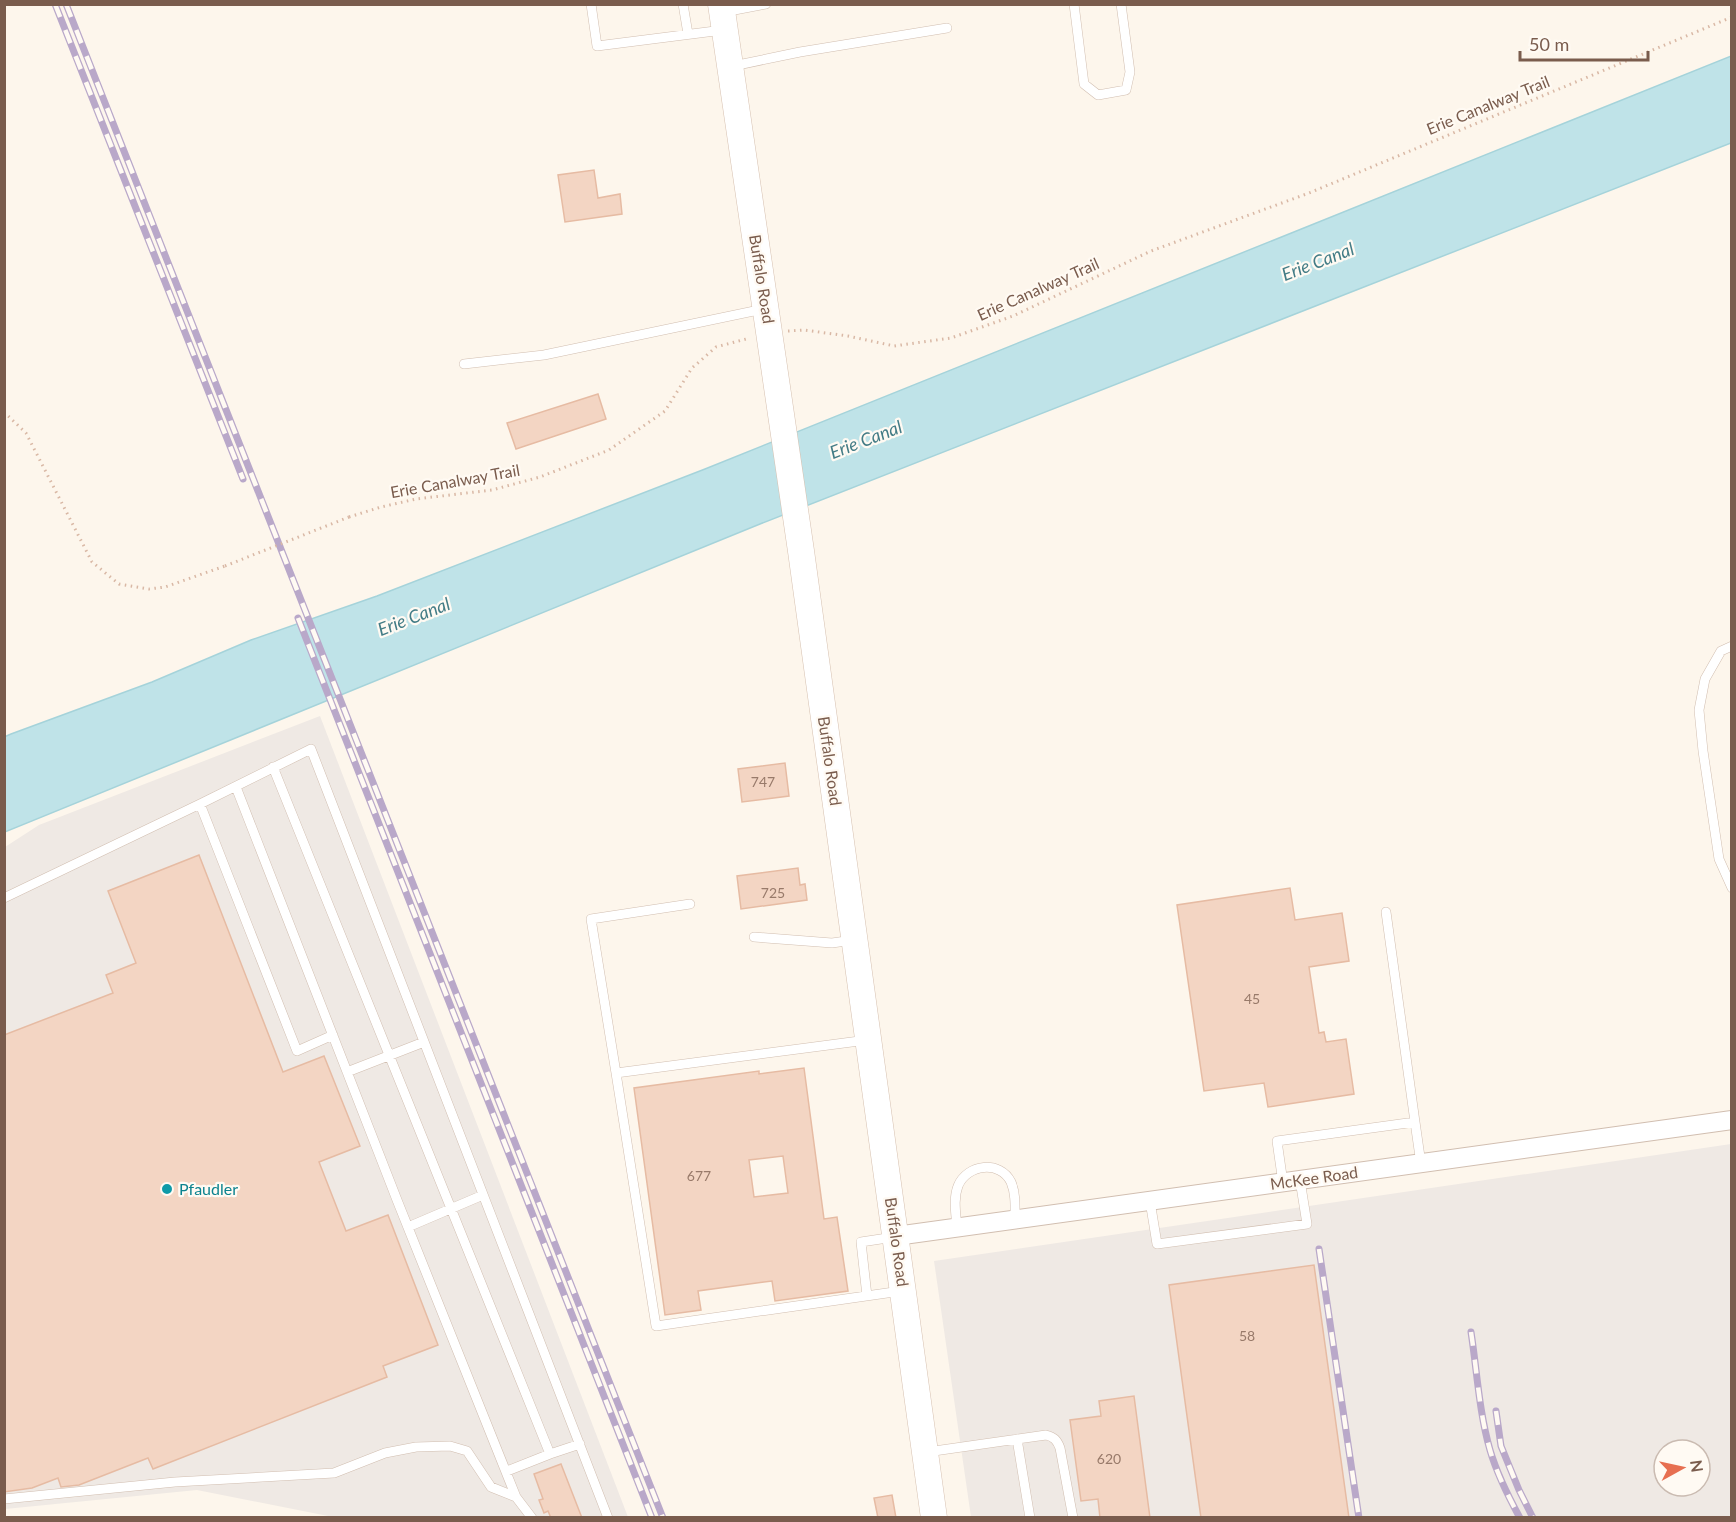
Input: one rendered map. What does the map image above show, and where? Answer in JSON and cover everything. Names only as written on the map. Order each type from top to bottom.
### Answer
[{"type":"main road","name":"Buffalo Road","points":[[723,15],[801,551],[934,1518]]},
{"type":"street","name":"McKee Road","points":[[896,1236],[1731,1120]]},
{"type":"lane","points":[[591,4],[597,46],[687,34],[723,15],[766,4]]},
{"type":"lane","points":[[683,4],[687,34]]},
{"type":"lane","points":[[1074,4],[1084,84],[1098,95],[1126,90],[1130,72],[1121,4]]},
{"type":"lane","points":[[730,67],[800,52],[947,28]]},
{"type":"lane","points":[[464,364],[544,355],[768,320]]},
{"type":"lane","points":[[1731,646],[1721,651],[1705,679],[1699,710],[1702,751],[1719,859],[1731,888]]},
{"type":"lane","points":[[4,898],[311,749],[608,1518]]},
{"type":"lane","points":[[273,767],[549,1454]]},
{"type":"lane","points":[[236,786],[516,1497],[532,1518]]},
{"type":"lane","points":[[200,804],[297,1051],[333,1035]]},
{"type":"lane","points":[[690,904],[591,919],[656,1326],[904,1291]]},
{"type":"lane","points":[[1386,912],[1421,1164]]},
{"type":"lane","points":[[754,937],[832,943],[855,939]]},
{"type":"lane","points":[[616,1073],[869,1040]]},
{"type":"lane","points":[[347,1072],[424,1042]]},
{"type":"lane","points":[[1150,1201],[1157,1244],[1306,1224],[1278,1141],[1415,1122]]},
{"type":"lane","points":[[957,1228],[955,1203],[958,1186],[966,1174],[978,1168],[989,1167],[1004,1173],[1011,1182],[1015,1198],[1015,1220]]},
{"type":"lane","points":[[408,1227],[483,1195]]},
{"type":"lane","points":[[867,1296],[861,1242],[896,1236]]},
{"type":"lane","points":[[925,1452],[1046,1435],[1058,1440],[1073,1518]]},
{"type":"lane","points":[[1017,1439],[1030,1518]]},
{"type":"lane","points":[[507,1471],[580,1444]]},
{"type":"lane","points":[[4,1499],[175,1482],[334,1473],[385,1453],[416,1447],[439,1446],[450,1446],[467,1451],[491,1487],[516,1497]]},
{"type":"path","name":"Erie Canalway Trail","points":[[4,412],[26,433],[92,562],[119,584],[149,589],[165,587],[381,507],[416,499],[492,490],[540,477],[609,450],[665,411],[692,368],[716,347],[768,320],[804,330],[894,346],[951,338],[1013,316],[1151,250],[1309,193],[1731,17]]},
{"type":"shaded area","points":[[320,716],[628,1517],[333,1517],[197,1490],[5,1509],[5,847],[39,825]]},
{"type":"shaded area","points":[[1731,1144],[1731,1517],[971,1517],[934,1261]]},
{"type":"water","name":"Erie Canal","points":[[1731,56],[1731,143],[760,524],[5,832],[4,737],[152,682],[251,640],[377,596],[705,469]]},
{"type":"building","points":[[594,170],[598,198],[620,194],[622,214],[565,222],[558,175]]},
{"type":"building","points":[[598,394],[606,419],[516,449],[507,423]]},
{"type":"building","points":[[785,763],[789,796],[742,802],[738,769]]},
{"type":"building","name":"Pfaudler","points":[[199,855],[283,1072],[324,1056],[360,1146],[319,1162],[346,1231],[388,1215],[438,1345],[383,1366],[387,1377],[153,1469],[148,1458],[79,1485],[61,1487],[58,1478],[32,1488],[4,1492],[4,1035],[113,993],[106,975],[136,963],[108,891]]},
{"type":"building","points":[[798,868],[800,885],[805,884],[807,900],[741,909],[737,876]]},
{"type":"building","points":[[1290,888],[1295,920],[1342,913],[1349,961],[1309,967],[1319,1033],[1324,1032],[1326,1042],[1346,1039],[1354,1094],[1268,1107],[1264,1083],[1204,1091],[1177,905]]},
{"type":"building","points":[[804,1068],[824,1219],[837,1217],[848,1291],[775,1301],[772,1281],[698,1291],[701,1310],[665,1315],[634,1088],[759,1071],[759,1074]],"holes":[[[783,1156],[788,1193],[754,1197],[749,1160]]]},
{"type":"building","points":[[1314,1265],[1349,1518],[1201,1518],[1169,1285]]},
{"type":"building","points":[[1134,1396],[1150,1518],[1100,1518],[1098,1499],[1081,1501],[1070,1420],[1101,1416],[1099,1401]]},
{"type":"building","points":[[561,1464],[582,1518],[551,1518],[548,1511],[544,1513],[539,1500],[543,1499],[534,1474]]},
{"type":"building","points":[[892,1495],[896,1518],[878,1518],[874,1498]]},
{"type":"railway","points":[[55,4],[243,479]]},
{"type":"railway","points":[[66,4],[663,1518]]},
{"type":"railway","points":[[298,618],[652,1518]]},
{"type":"railway","points":[[1319,1249],[1359,1518]]},
{"type":"railway","points":[[1471,1332],[1486,1436],[1503,1485],[1520,1518]]},
{"type":"railway","points":[[1496,1411],[1501,1446],[1533,1518]]},
{"type":"place","name":"Pfaudler","points":[[167,1189]]}]
